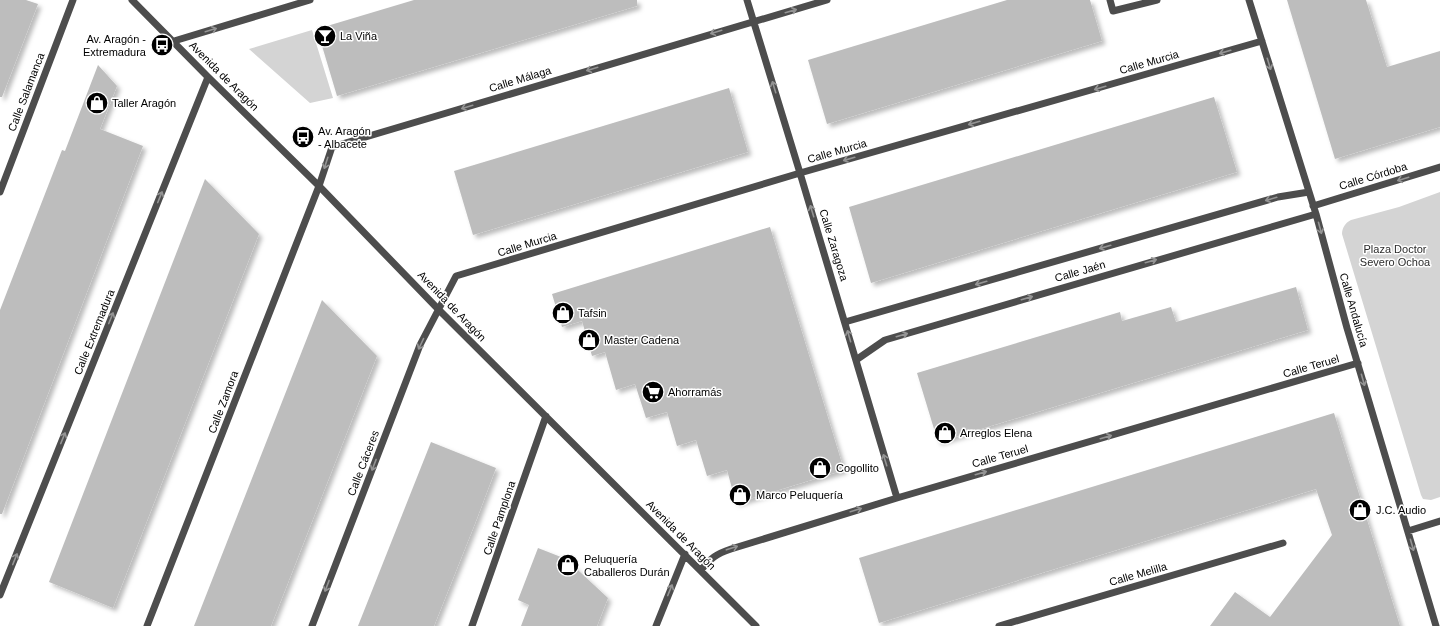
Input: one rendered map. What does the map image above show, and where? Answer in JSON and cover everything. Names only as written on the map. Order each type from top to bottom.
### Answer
[{"type":"street","name":"Calle Salamanca","points":[[0,192],[73,0]]},
{"type":"street","name":"Avenida de Aragón","points":[[132,0],[319,186],[439,310],[756,626]]},
{"type":"street","points":[[174,41],[310,0]]},
{"type":"street","name":"Calle Zaragoza","points":[[747,0],[897,498]]},
{"type":"street","points":[[754,21],[827,0]]},
{"type":"street","points":[[1110,0],[1113,12],[1157,0]]},
{"type":"street","name":"Calle Andalucía","points":[[1249,0],[1316,214],[1358,364],[1436,626]]},
{"type":"street","name":"Calle Málaga","points":[[319,186],[332,147],[754,21]]},
{"type":"street","name":"Calle Murcia","points":[[439,310],[456,276],[800,173],[1262,41]]},
{"type":"street","name":"Calle Extremadura","points":[[0,595],[208,77]]},
{"type":"street","name":"Calle Córdoba","points":[[1313,206],[1440,167]]},
{"type":"street","name":"Calle Zamora","points":[[147,626],[319,186]]},
{"type":"street","name":"Calle Jaén","points":[[845,322],[1278,197],[1309,192]]},
{"type":"street","name":"Calle Jaén","points":[[856,360],[885,340],[1316,214]]},
{"type":"street","name":"Calle Cáceres","points":[[312,626],[420,345],[439,310]]},
{"type":"street","name":"Calle Teruel","points":[[701,570],[710,559],[718,553],[897,498],[1358,364]]},
{"type":"street","name":"Calle Pamplona","points":[[472,626],[546,416]]},
{"type":"street","points":[[1408,532],[1440,521]]},
{"type":"street","name":"Calle Melilla","points":[[999,626],[1283,543]]},
{"type":"street","points":[[656,626],[685,554]]},
{"type":"green space","points":[[312,30],[333,98],[310,103],[249,49]]},
{"type":"green space","name":"Plaza Doctor Severo Ochoa","points":[[1440,192],[1440,497],[1431,500],[1423,499],[1421,495],[1342,234],[1344,226],[1351,220],[1399,207]]},
{"type":"building","points":[[0,0],[26,0],[38,4],[2,97],[0,97]]},
{"type":"building","points":[[414,0],[637,0],[637,6],[337,96],[317,29]]},
{"type":"building","points":[[1007,0],[1090,0],[1102,41],[827,124],[808,60]]},
{"type":"building","points":[[1287,0],[1366,0],[1387,67],[1440,51],[1440,127],[1335,159]]},
{"type":"building","points":[[98,65],[117,86],[100,129],[143,146],[2,514],[0,514],[0,310],[62,150],[65,151]]},
{"type":"building","points":[[729,88],[748,152],[473,235],[454,171]]},
{"type":"building","points":[[1214,97],[1237,172],[871,283],[849,207]]},
{"type":"building","points":[[205,179],[259,234],[113,608],[49,582]]},
{"type":"building","points":[[770,227],[844,470],[736,503],[727,470],[707,476],[696,440],[677,446],[667,412],[646,418],[635,384],[616,390],[605,352],[592,356],[582,321],[562,327],[552,294]]},
{"type":"building","points":[[1296,287],[1308,330],[938,442],[917,373],[1120,312],[1122,321],[1171,307],[1176,322]]},
{"type":"building","points":[[322,300],[377,356],[271,626],[194,626]]},
{"type":"building","points":[[1334,413],[1400,626],[1210,626],[1235,592],[1270,617],[1332,535],[1316,489],[879,623],[859,558]]},
{"type":"building","points":[[431,442],[496,468],[476,521],[434,626],[358,626]]},
{"type":"building","points":[[538,548],[566,559],[608,598],[597,626],[521,626],[529,605],[518,600]]},
{"type":"place","name":"La Viña","points":[[325,36]]},
{"type":"place","name":"Av. Aragón - Extremadura","points":[[162,45]]},
{"type":"place","name":"Taller Aragón","points":[[97,103]]},
{"type":"place","name":"Av. Aragón - Albacete","points":[[303,137]]},
{"type":"place","name":"Tafsin","points":[[563,313]]},
{"type":"place","name":"Master Cadena","points":[[589,340]]},
{"type":"place","name":"Ahorramás","points":[[653,392]]},
{"type":"place","name":"Arreglos Elena","points":[[945,433]]},
{"type":"place","name":"Cogollito","points":[[820,468]]},
{"type":"place","name":"Marco Peluquería","points":[[740,495]]},
{"type":"place","name":"J.C. Audio","points":[[1360,510]]},
{"type":"place","name":"Peluquería Caballeros Durán","points":[[568,565]]}]
